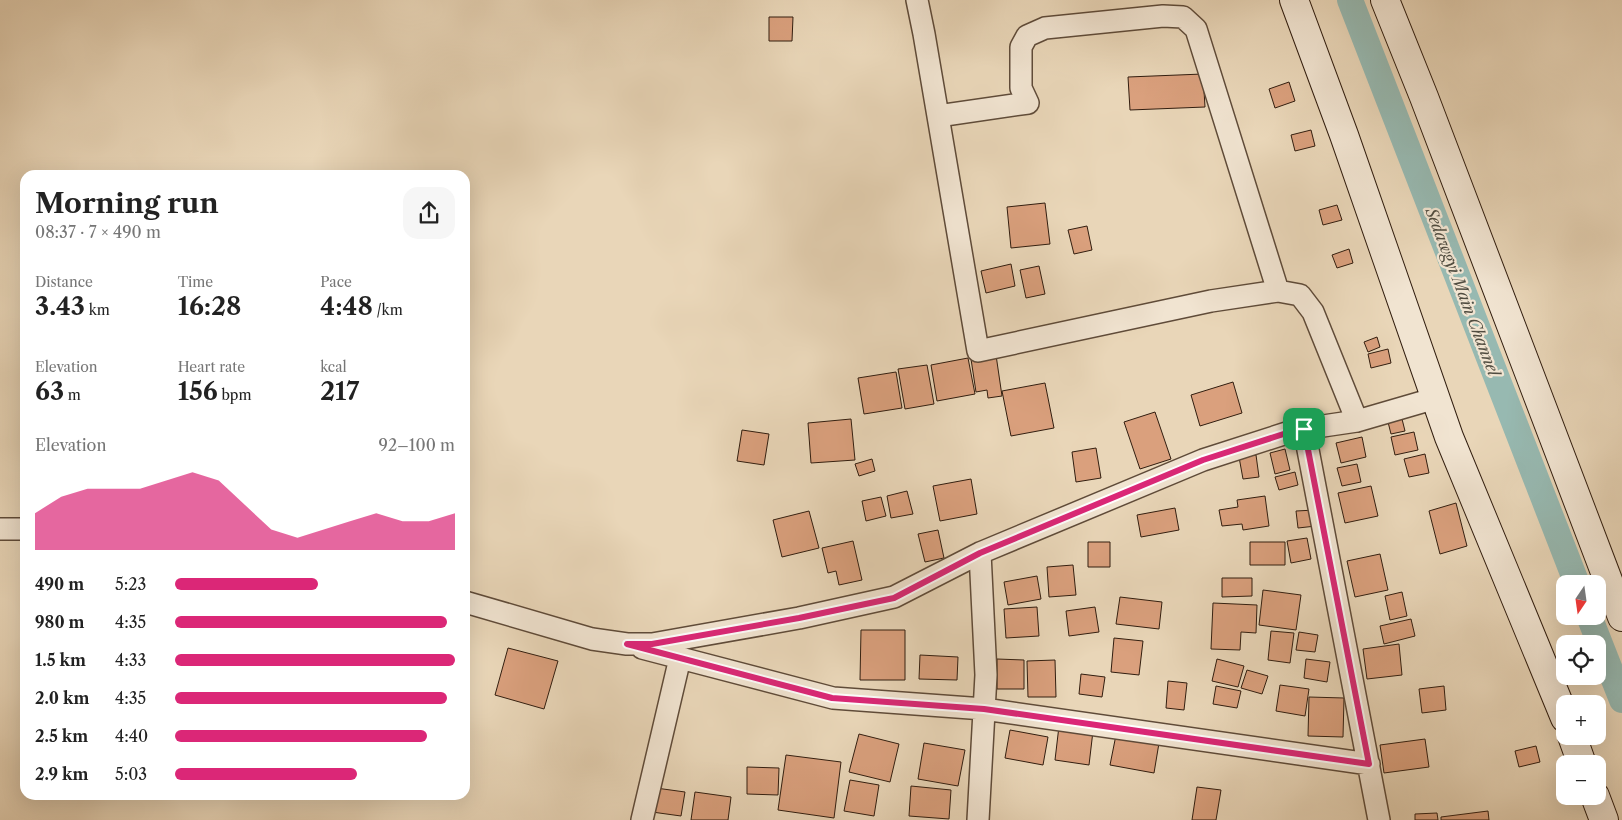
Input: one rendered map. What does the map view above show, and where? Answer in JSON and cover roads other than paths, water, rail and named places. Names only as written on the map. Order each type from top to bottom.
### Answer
[{"type":"street","points":[[917,0],[978,351],[1211,301],[1278,291],[1300,295],[1313,312],[1357,421]]},
{"type":"street","points":[[1187,0],[1278,291]]},
{"type":"street","points":[[1294,0],[1344,135],[1453,446],[1556,696]]},
{"type":"street","points":[[1385,1],[1424,97],[1622,617]]},
{"type":"street","points":[[938,116],[1028,103],[1022,88],[1022,47],[1027,36],[1045,28],[1163,16],[1183,17],[1196,29]]},
{"type":"street","points":[[470,603],[592,640],[627,644],[652,644],[789,620],[894,598],[980,553],[1203,460],[1296,430],[1357,421],[1436,398]]},
{"type":"street","points":[[1304,429],[1379,820]]},
{"type":"street","points":[[0,530],[20,529]]},
{"type":"street","points":[[978,820],[986,675],[980,553]]},
{"type":"street","points":[[627,644],[832,698],[984,709],[1369,764]]},
{"type":"street","points":[[642,820],[680,658]]},
{"type":"street","points":[[1598,805],[1604,820]]},
{"type":"waterway","name":"Sedawgyi Main Channel","points":[[1350,0],[1574,575]]},
{"type":"waterway","name":"Sedawgyi Main Channel","points":[[1593,625],[1622,700]]}]
